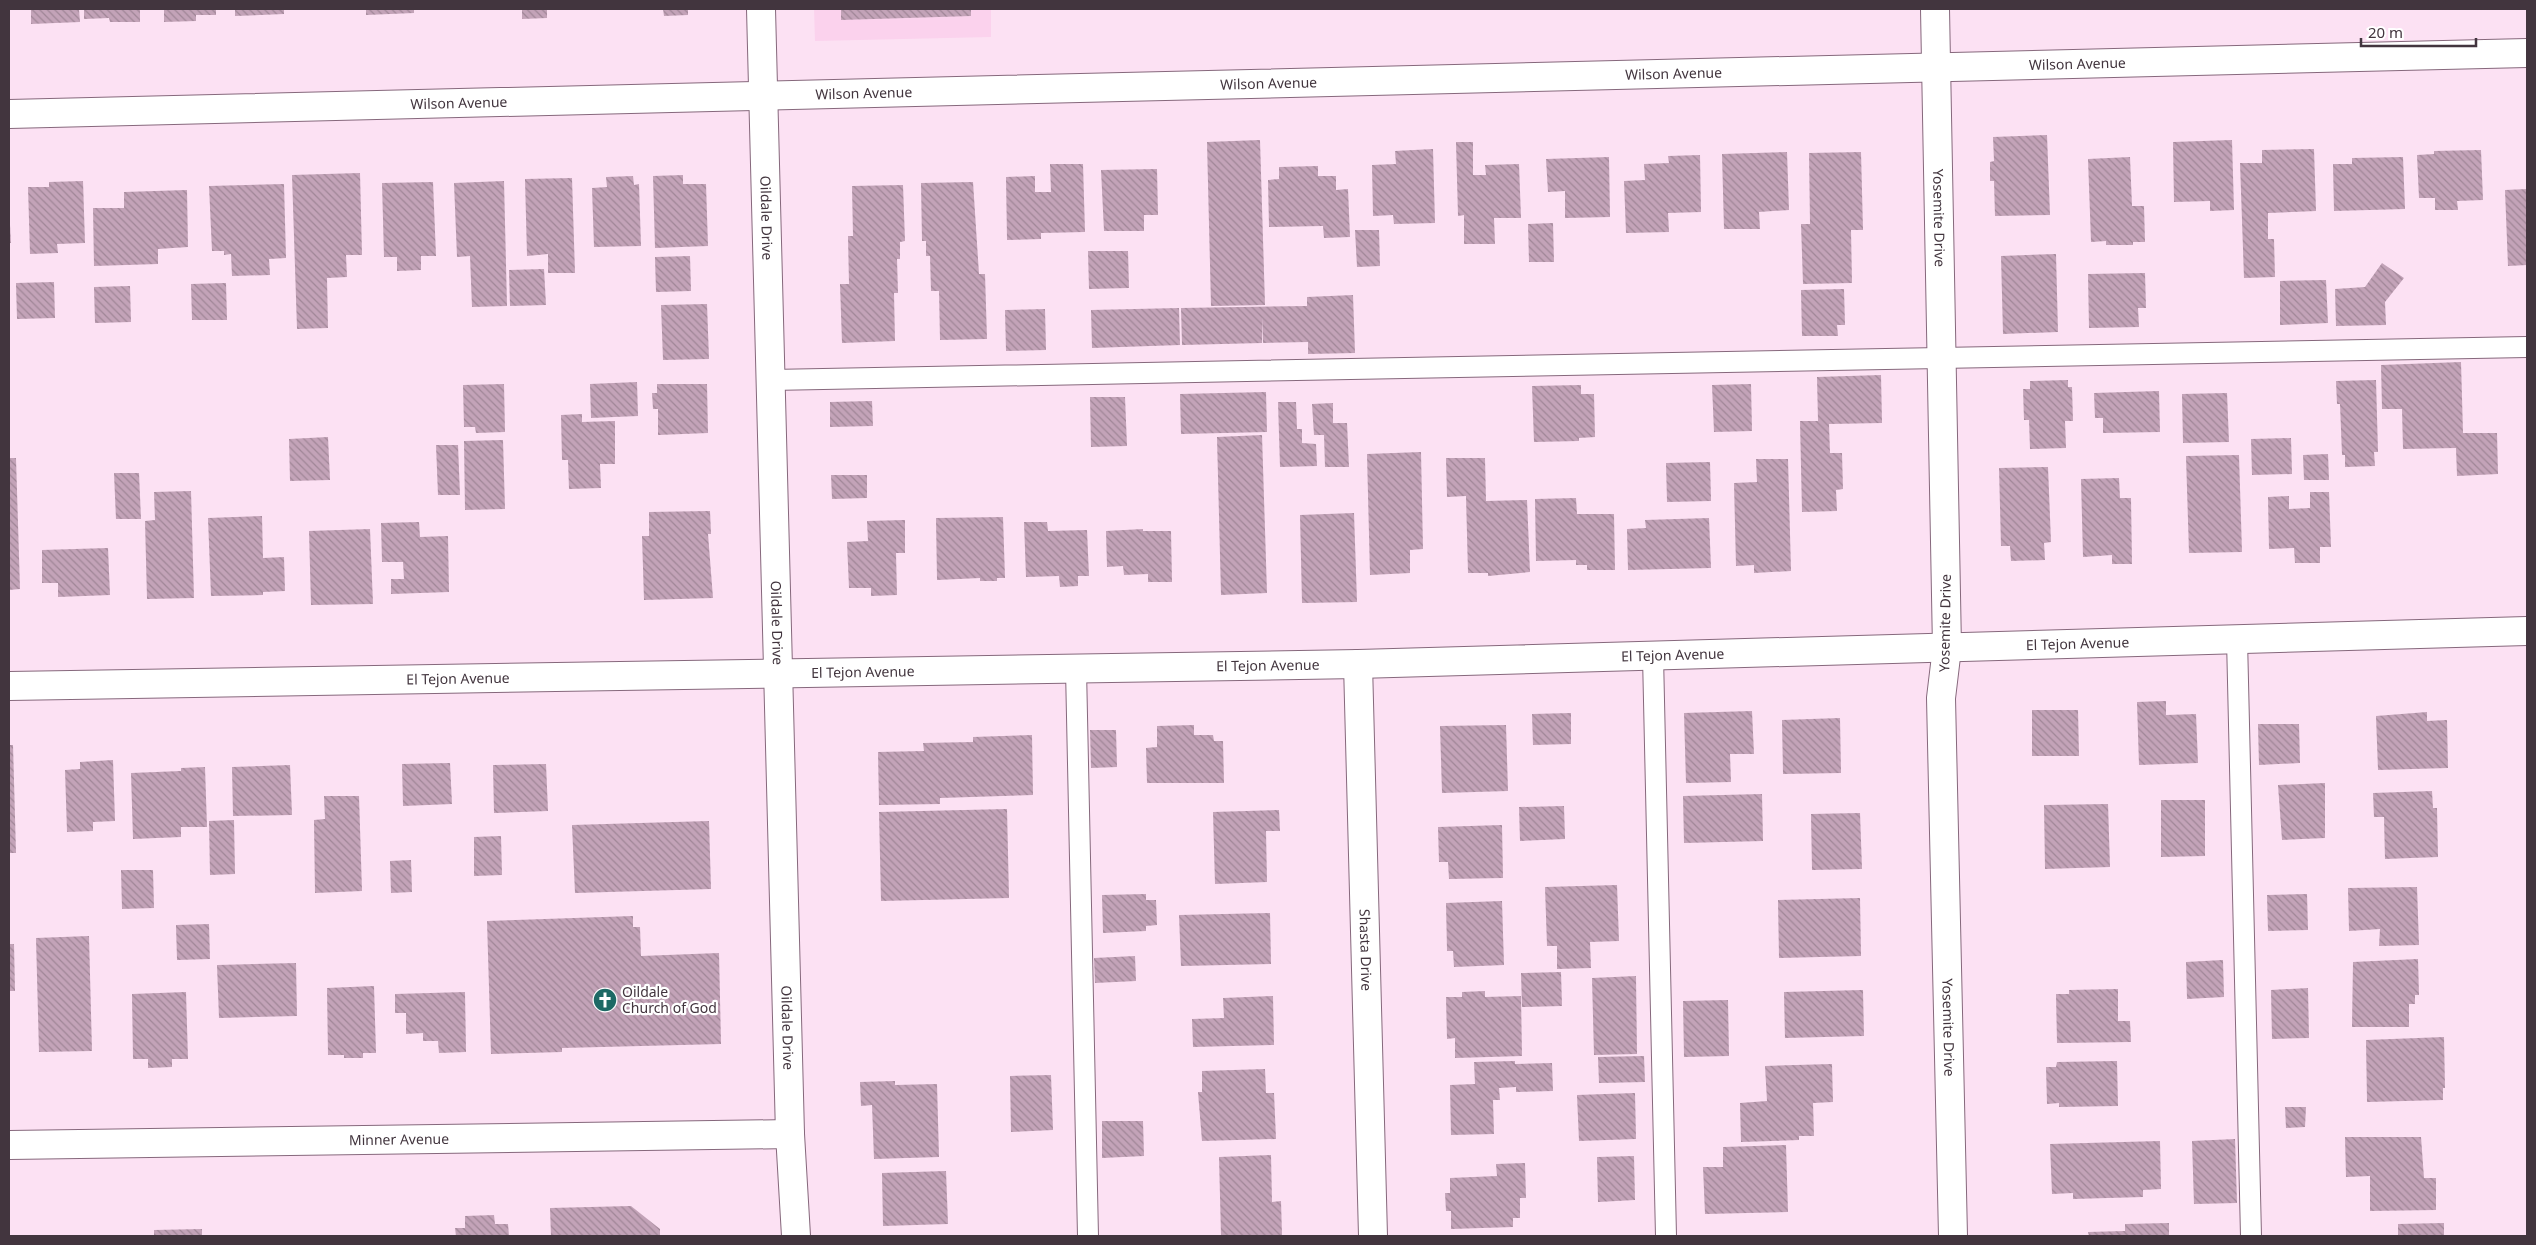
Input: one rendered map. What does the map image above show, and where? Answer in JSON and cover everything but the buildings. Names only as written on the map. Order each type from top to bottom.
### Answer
[{"type":"street","name":"Oildale Drive","points":[[761,9],[790,1134],[796,1236]]},
{"type":"street","name":"Yosemite Drive","points":[[1935,9],[1947,648],[1941,698],[1953,1236]]},
{"type":"street","name":"Wilson Avenue","points":[[9,114],[2527,53]]},
{"type":"street","name":"El Tejon Avenue","points":[[9,686],[1358,664],[2527,631]]},
{"type":"street","name":"Shasta Drive","points":[[1358,664],[1373,1236]]},
{"type":"street","name":"Minner Avenue","points":[[9,1145],[790,1134]]},
{"type":"lane","points":[[770,380],[2527,347]]},
{"type":"lane","points":[[2237,639],[2251,1236]]},
{"type":"lane","points":[[1653,656],[1666,1236]]},
{"type":"lane","points":[[1076,669],[1088,1236]]},
{"type":"shaded area","points":[[814,9],[991,9],[991,37],[815,41]]},
{"type":"place","name":"Oildale Church of God","points":[[605,1000]]}]
